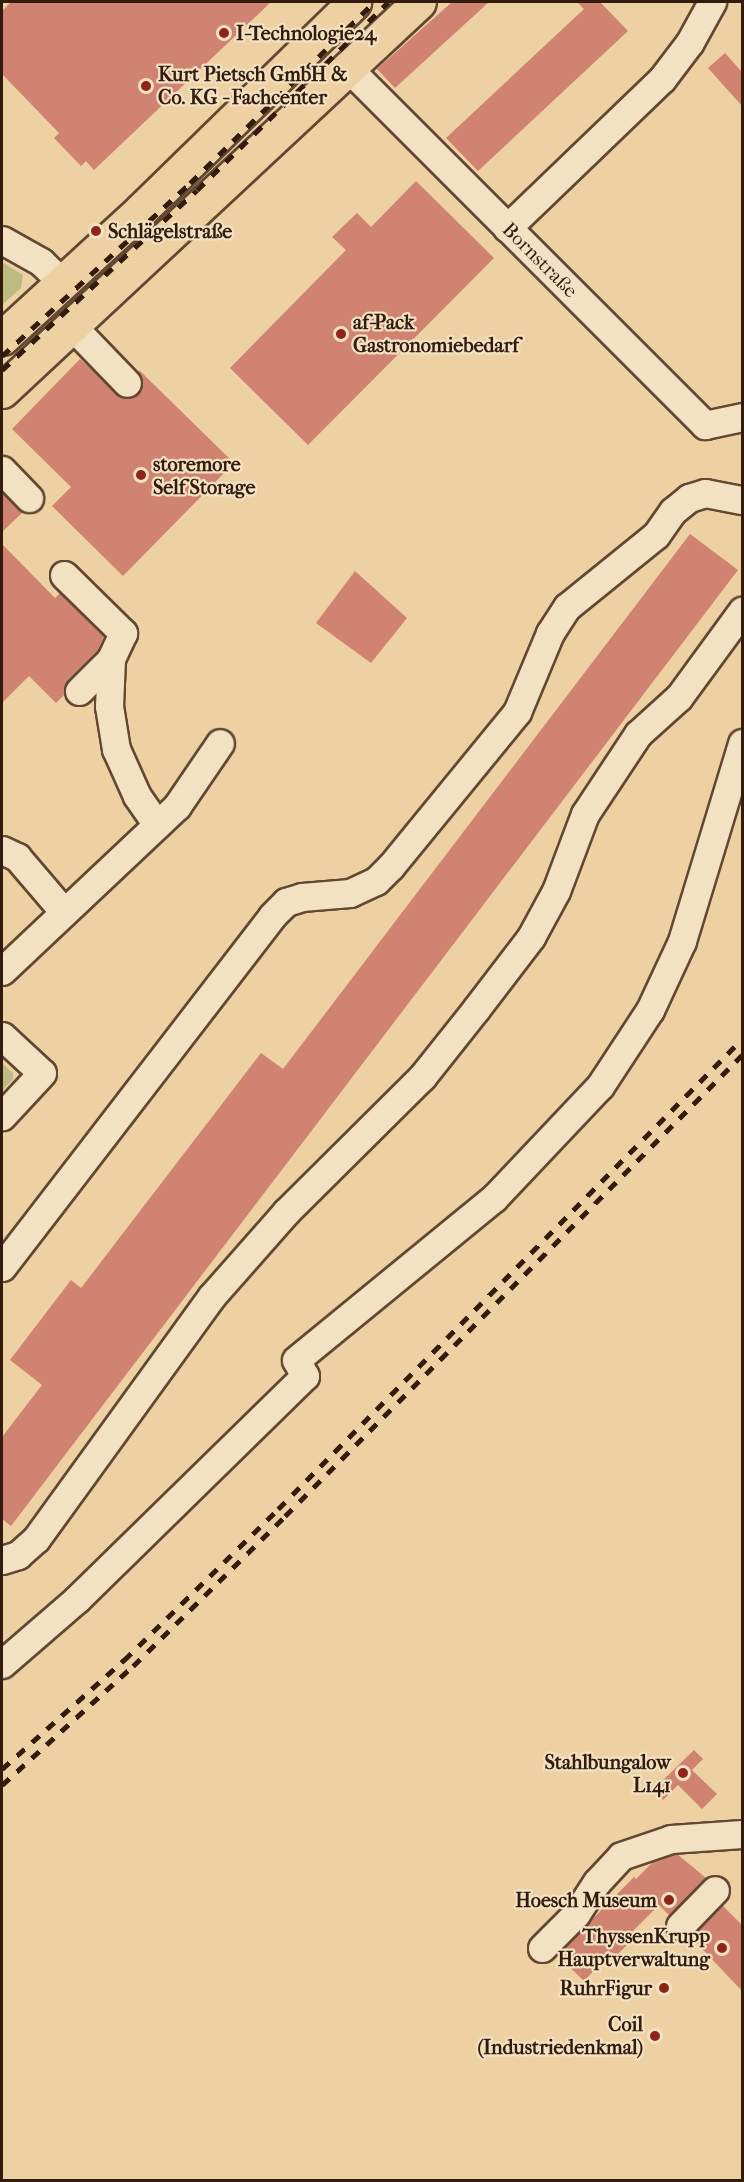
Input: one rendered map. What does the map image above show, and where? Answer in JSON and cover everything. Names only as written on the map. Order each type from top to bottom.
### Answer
[{"type":"main road","points":[[2,338],[354,2]]},
{"type":"main road","points":[[2,390],[419,2]]},
{"type":"street","points":[[507,228],[662,79],[690,42],[712,2]]},
{"type":"street","name":"Bornstraße","points":[[348,68],[705,425],[742,417]]},
{"type":"street","points":[[2,240],[41,262],[62,282]]},
{"type":"street","points":[[72,326],[127,383]]},
{"type":"street","points":[[2,470],[29,498]]},
{"type":"street","points":[[2,1267],[272,916],[286,902],[302,897],[350,893],[376,881],[391,866],[518,712],[550,633],[567,607],[656,535],[673,511],[689,498],[705,493],[742,500]]},
{"type":"street","points":[[64,575],[123,633],[111,659],[79,691]]},
{"type":"street","points":[[2,1560],[18,1555],[36,1539],[212,1296],[286,1212],[422,1077],[476,1009],[531,937],[556,891],[585,814],[638,734],[679,697],[742,611]]},
{"type":"street","points":[[111,659],[109,706],[116,749],[137,796],[157,825]]},
{"type":"street","points":[[2,971],[177,806],[220,743]]},
{"type":"street","points":[[2,1664],[76,1599],[305,1376],[296,1360],[494,1198],[600,1086],[650,1010],[682,941],[742,743]]},
{"type":"street","points":[[2,850],[17,857],[64,912]]},
{"type":"street","points":[[2,1036],[42,1073],[2,1116]]},
{"type":"street","points":[[542,1948],[576,1914],[597,1882],[621,1856],[671,1839],[742,1834]]},
{"type":"street","points":[[680,1926],[715,1890]]},
{"type":"shaded area","points":[[2,262],[23,275],[21,288],[2,305]]},
{"type":"shaded area","points":[[2,1063],[13,1073],[13,1079],[2,1091]]},
{"type":"building","points":[[11,2],[271,2],[94,170],[86,161],[81,166],[54,138],[59,133],[2,74],[2,11]]},
{"type":"building","points":[[452,2],[489,2],[395,88],[377,69]]},
{"type":"building","points":[[577,2],[600,2],[628,31],[478,171],[446,138],[584,9]]},
{"type":"building","points":[[725,53],[742,72],[742,106],[708,68]]},
{"type":"building","name":"af-Pack Gastronomiebedarf","points":[[416,181],[494,258],[308,445],[230,368],[346,250],[332,237],[357,213],[371,227]]},
{"type":"building","name":"storemore Self Storage","points":[[80,359],[123,398],[131,398],[142,388],[139,370],[234,463],[123,576],[52,506],[71,487],[12,429]]},
{"type":"building","points":[[2,492],[23,512],[2,532]]},
{"type":"building","points":[[690,534],[738,570],[11,1526],[2,1519],[2,1437],[42,1385],[10,1360],[71,1280],[81,1288],[261,1053],[283,1069]]},
{"type":"building","points":[[2,544],[55,598],[60,593],[104,636],[98,650],[68,680],[64,695],[56,703],[29,676],[2,703]]},
{"type":"building","points":[[355,571],[407,618],[371,663],[316,623]]},
{"type":"building","name":"Stahlbungalow L141","points":[[694,1750],[703,1759],[692,1770],[717,1794],[702,1809],[678,1785],[663,1800],[653,1790]]},
{"type":"building","points":[[677,1854],[706,1878],[669,1915],[659,1905],[633,1931],[637,1935],[616,1956],[612,1952],[584,1981],[557,1955],[634,1877],[636,1879],[653,1862]]},
{"type":"building","name":"ThyssenKrupp Hauptverwaltung","points":[[722,1905],[742,1925],[742,1991],[691,1937]]},
{"type":"railway","points":[[2,356],[190,183],[374,2]]},
{"type":"railway","points":[[2,370],[197,190],[388,2]]},
{"type":"railway","points":[[2,1769],[124,1660],[278,1509],[742,1039]]},
{"type":"railway","points":[[2,1785],[133,1666],[742,1055]]},
{"type":"place","name":"I-Technologie24","points":[[224,33]]},
{"type":"place","name":"Kurt Pietsch GmbH & Co. KG - Fachcenter","points":[[146,86]]},
{"type":"place","name":"Schlägelstraße","points":[[96,231]]},
{"type":"place","name":"af-Pack Gastronomiebedarf","points":[[341,334]]},
{"type":"place","name":"storemore Self Storage","points":[[141,475]]},
{"type":"place","name":"Stahlbungalow L141","points":[[683,1773]]},
{"type":"place","name":"Hoesch Museum","points":[[669,1900]]},
{"type":"place","name":"ThyssenKrupp Hauptverwaltung","points":[[722,1948]]},
{"type":"place","name":"RuhrFigur","points":[[664,1988]]},
{"type":"place","name":"Coil (Industriedenkmal)","points":[[655,2036]]}]
